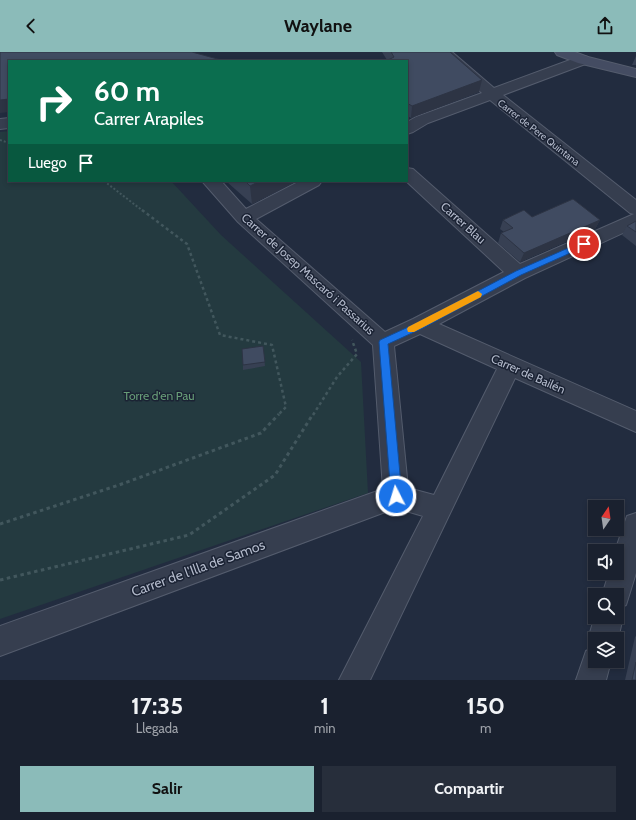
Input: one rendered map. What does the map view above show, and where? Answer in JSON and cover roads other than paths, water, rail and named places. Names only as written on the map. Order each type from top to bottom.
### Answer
[{"type":"street","name":"Carrer de Pere Quintana","points":[[444,52],[492,94],[636,209]]},
{"type":"street","points":[[562,52],[583,60],[636,73]]},
{"type":"street","points":[[408,128],[422,120],[583,60]]},
{"type":"street","name":"Carrer Blau","points":[[408,174],[518,273]]},
{"type":"street","name":"Carrer de Josep Mascaró i Passarius","points":[[212,182],[244,218],[383,342],[396,496]]},
{"type":"street","points":[[244,218],[311,182]]},
{"type":"street","points":[[383,342],[420,325],[518,273],[636,220]]},
{"type":"street","name":"Carrer de Bailén","points":[[420,325],[636,422]]},
{"type":"street","points":[[354,680],[510,366]]},
{"type":"street","points":[[396,496],[440,509]]},
{"type":"street","name":"Carrer de l'Illa de Samos","points":[[0,641],[396,496]]},
{"type":"street","points":[[618,588],[636,525]]},
{"type":"street","points":[[591,680],[594,668]]},
{"type":"park label","name":"Torre d'en Pau","points":[[159,396]]}]
